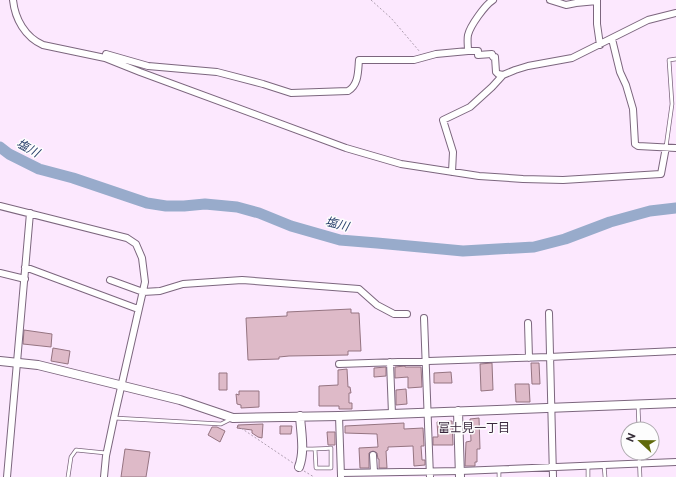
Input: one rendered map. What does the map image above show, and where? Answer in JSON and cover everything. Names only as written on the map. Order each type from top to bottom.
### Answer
[{"type":"street","points":[[13,0],[16,17],[20,25],[35,41],[43,45],[105,58],[346,148],[401,164],[479,176],[563,180],[661,174],[666,147]]},
{"type":"street","points":[[468,52],[470,30],[486,7],[493,0]]},
{"type":"street","points":[[550,0],[566,5],[597,1],[597,24],[600,45]]},
{"type":"street","points":[[452,172],[453,152],[443,120],[470,106],[492,87],[503,75],[528,66],[564,60],[600,45],[648,20],[676,13]]},
{"type":"street","points":[[612,39],[620,72],[626,85],[633,109],[635,144],[638,146],[676,148]]},
{"type":"street","points":[[77,52],[93,51],[148,66],[217,72],[263,84],[286,92],[298,94],[351,90],[356,82],[359,60],[414,60],[436,54],[478,51],[478,55],[492,54],[492,57],[495,57],[496,72],[503,75]]},
{"type":"street","points":[[0,206],[127,238],[136,244],[142,258],[145,282],[106,453],[104,477]]},
{"type":"street","points":[[7,477],[30,213]]},
{"type":"street","points":[[25,267],[138,309]]},
{"type":"street","points":[[0,273],[24,279]]},
{"type":"street","points":[[110,280],[143,292],[160,291],[183,284],[242,280],[359,289],[377,305],[394,314],[407,314]]},
{"type":"street","points":[[549,313],[553,477]]},
{"type":"street","points":[[424,318],[430,474]]},
{"type":"street","points":[[528,323],[529,358]]},
{"type":"street","points":[[339,364],[529,358],[676,351]]},
{"type":"street","points":[[0,361],[38,365],[122,385],[180,400],[233,418],[339,416],[676,403]]},
{"type":"street","points":[[390,362],[392,414]]},
{"type":"street","points":[[458,411],[460,474]]},
{"type":"street","points":[[299,467],[302,459],[300,416]]},
{"type":"street","points":[[339,416],[341,475],[374,472],[460,474],[499,469],[676,462]]},
{"type":"street","points":[[373,455],[374,472]]},
{"type":"lane","points":[[666,147],[672,104],[669,60],[676,59]]},
{"type":"lane","points":[[638,405],[638,421]]},
{"type":"lane","points":[[114,418],[220,424],[233,418]]},
{"type":"lane","points":[[302,449],[331,448],[332,468],[316,468],[315,449]]},
{"type":"lane","points":[[68,477],[71,457],[76,450],[106,453]]},
{"type":"lane","points":[[639,463],[640,477]]},
{"type":"lane","points":[[588,465],[588,477]]},
{"type":"lane","points":[[604,465],[605,477]]},
{"type":"lane","points":[[499,469],[499,477]]},
{"type":"path","points":[[371,0],[391,18],[424,57]]},
{"type":"path","points":[[233,418],[238,426],[314,477]]},
{"type":"building","points":[[351,309],[351,313],[359,313],[361,351],[348,351],[348,355],[289,356],[279,357],[279,359],[248,360],[246,318],[287,316],[287,312]]},
{"type":"building","points":[[24,330],[52,334],[51,347],[23,344]]},
{"type":"building","points":[[53,348],[70,351],[68,364],[51,361]]},
{"type":"building","points":[[492,363],[493,390],[481,391],[480,364]]},
{"type":"building","points":[[531,363],[539,363],[540,384],[532,384]]},
{"type":"building","points":[[386,367],[386,376],[374,377],[374,368]]},
{"type":"building","points":[[395,367],[421,367],[422,387],[408,388],[408,377],[395,378]]},
{"type":"building","points":[[347,369],[348,387],[350,387],[351,393],[349,393],[349,403],[352,403],[352,409],[339,409],[339,406],[319,406],[319,386],[338,385],[338,370]]},
{"type":"building","points":[[451,372],[452,383],[434,383],[434,373]]},
{"type":"building","points":[[219,373],[227,373],[227,390],[219,390]]},
{"type":"building","points":[[515,384],[529,384],[530,402],[516,402]]},
{"type":"building","points":[[406,389],[407,404],[396,405],[396,390]]},
{"type":"building","points":[[239,391],[259,391],[259,407],[241,408],[241,405],[237,404],[236,394],[239,395]]},
{"type":"building","points":[[479,418],[480,449],[477,449],[477,462],[475,462],[475,466],[465,466],[466,442],[471,441],[470,419]]},
{"type":"building","points":[[452,421],[453,445],[433,445],[433,437],[438,437],[437,422]]},
{"type":"building","points":[[404,423],[404,429],[423,428],[424,446],[421,446],[422,460],[425,460],[425,465],[414,466],[413,446],[388,447],[388,450],[386,451],[387,468],[379,468],[377,453],[373,451],[369,453],[369,468],[360,468],[359,448],[378,447],[377,434],[345,433],[345,426]]},
{"type":"building","points":[[263,424],[262,438],[252,433],[252,430],[237,428],[238,425]]},
{"type":"building","points":[[280,426],[292,426],[291,434],[280,434]]},
{"type":"building","points":[[212,427],[217,427],[225,431],[220,442],[208,435]]},
{"type":"building","points":[[327,432],[335,432],[335,445],[328,445]]},
{"type":"building","points":[[125,449],[150,452],[146,477],[121,477]]},
{"type":"waterway","name":"塩川","points":[[0,147],[9,154],[39,169],[73,178],[147,203],[166,206],[205,204],[237,207],[259,213],[291,226],[340,240],[463,251],[534,247],[565,239],[610,222],[650,211],[676,208]]},
{"type":"district","name":"富士見一丁目","points":[[474,428]]}]
